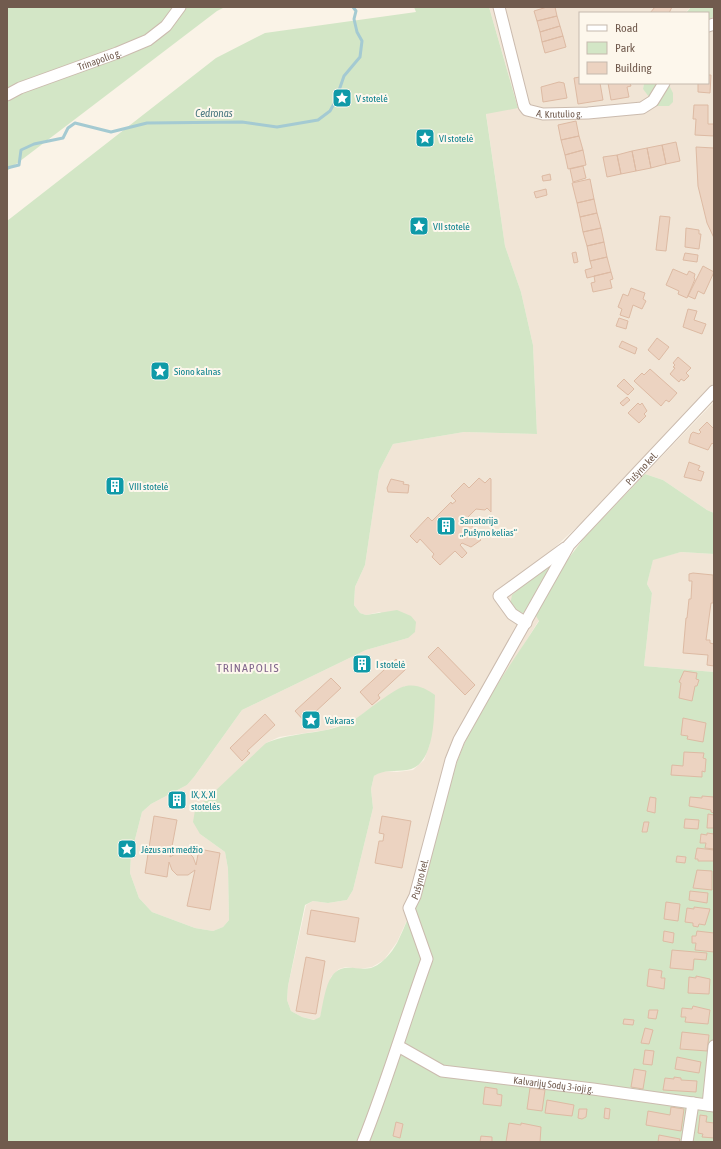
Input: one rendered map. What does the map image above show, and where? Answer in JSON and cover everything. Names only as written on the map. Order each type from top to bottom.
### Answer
[{"type":"street","name":"Trinapolio g.","points":[[7,95],[20,88],[117,53],[148,40],[166,26],[180,7]]},
{"type":"street","name":"A. Krutulio g.","points":[[499,7],[524,106],[527,110],[543,114],[588,113],[642,108],[653,101],[663,84]]},
{"type":"street","name":"Pušyno kel.","points":[[526,623],[512,614],[499,596],[569,545],[714,391]]},
{"type":"street","name":"Pušyno kel.","points":[[363,1142],[398,1046],[406,1017],[427,959],[409,908],[417,889],[451,760],[471,716],[526,623],[569,545]]},
{"type":"street","name":"Kalvarijų Sodų 3-ioji g.","points":[[398,1046],[442,1071],[593,1089],[711,1106]]},
{"type":"street","points":[[711,1106],[714,1046]]},
{"type":"street","points":[[688,1142],[693,1103]]},
{"type":"shaded area","points":[[489,7],[691,7],[686,12],[579,12],[579,84],[644,84],[643,89],[664,105],[669,106],[668,84],[709,84],[709,19],[714,17],[714,383],[580,524],[553,549],[565,563],[539,620],[473,727],[457,761],[417,898],[397,942],[384,960],[372,967],[359,969],[346,967],[339,969],[331,977],[320,1017],[315,1020],[302,1017],[291,1011],[287,1000],[288,986],[306,905],[313,901],[328,903],[347,900],[353,890],[373,808],[371,789],[374,776],[381,771],[397,772],[413,770],[424,760],[430,744],[405,686],[352,721],[326,730],[279,737],[266,743],[200,834],[225,852],[228,869],[229,920],[223,927],[213,931],[195,928],[152,912],[139,898],[130,873],[131,855],[142,812],[151,804],[187,785],[242,710],[366,650],[408,638],[380,612],[366,615],[360,613],[354,605],[355,587],[365,565],[379,471],[393,444],[464,432],[537,434],[533,345],[521,292],[505,246],[486,113],[518,107]]},
{"type":"shaded area","points":[[714,402],[714,513],[707,510],[663,480],[645,474]]},
{"type":"shaded area","points":[[681,552],[714,554],[714,672],[644,666],[652,593],[647,584],[653,559]]},
{"type":"green space","points":[[7,7],[225,7],[217,11],[7,171]]},
{"type":"green space","points":[[414,7],[489,7],[518,108],[486,114],[505,246],[521,292],[533,345],[537,434],[464,432],[393,444],[379,471],[365,565],[355,587],[354,605],[360,613],[366,615],[397,610],[411,616],[416,622],[415,632],[408,638],[366,650],[242,710],[187,785],[151,804],[142,812],[131,855],[130,873],[139,898],[152,912],[195,928],[213,931],[223,927],[229,920],[228,869],[225,852],[200,834],[193,822],[195,810],[266,743],[288,736],[332,729],[352,721],[379,701],[406,686],[418,686],[435,695],[431,739],[423,760],[416,767],[407,770],[386,772],[374,776],[371,789],[373,808],[353,890],[347,900],[328,903],[313,901],[305,905],[288,986],[287,1000],[291,1011],[302,1017],[314,1020],[320,1017],[324,995],[332,976],[336,972],[345,968],[371,968],[379,964],[387,957],[396,945],[416,897],[449,784],[465,743],[483,707],[539,621],[535,614],[565,563],[584,538],[645,474],[663,480],[707,510],[714,513],[714,554],[681,552],[653,560],[647,584],[652,593],[644,666],[714,672],[714,1142],[7,1142],[7,221],[216,58],[265,33],[416,12]]},
{"type":"green space","points":[[691,7],[714,7],[714,17],[709,19],[709,12],[687,12]]},
{"type":"green space","points":[[644,84],[668,84],[673,93],[673,102],[669,106],[656,106],[643,89]]},
{"type":"green space","points":[[548,567],[551,570],[525,613],[514,612],[510,605],[512,595],[543,569]]},
{"type":"building","points":[[547,7],[555,7],[557,16],[537,21],[534,11]]},
{"type":"building","points":[[655,7],[672,7],[670,12],[651,12]]},
{"type":"building","points":[[557,16],[560,26],[540,32],[537,21]]},
{"type":"building","points":[[560,26],[563,36],[542,42],[540,32]]},
{"type":"building","points":[[563,36],[566,47],[545,53],[542,42]]},
{"type":"building","points":[[709,75],[711,75],[710,93],[698,92],[698,84],[709,84]]},
{"type":"building","points":[[579,77],[579,84],[600,84],[603,100],[578,104],[574,78]]},
{"type":"building","points":[[559,82],[564,83],[567,98],[543,102],[541,87]]},
{"type":"building","points":[[608,84],[630,84],[631,86],[627,87],[629,97],[611,100]]},
{"type":"building","points":[[694,105],[708,105],[708,124],[714,124],[714,136],[695,135],[696,119],[693,119]]},
{"type":"building","points":[[576,121],[579,136],[561,140],[558,125]]},
{"type":"building","points":[[579,136],[583,150],[565,155],[561,140]]},
{"type":"building","points":[[676,142],[680,161],[666,164],[662,145]]},
{"type":"building","points":[[662,145],[666,164],[651,168],[647,148]]},
{"type":"building","points":[[696,147],[714,148],[714,238],[707,223],[698,186]]},
{"type":"building","points":[[647,148],[651,168],[636,171],[632,151]]},
{"type":"building","points":[[583,150],[586,165],[568,169],[565,155]]},
{"type":"building","points":[[632,151],[636,171],[621,174],[617,155]]},
{"type":"building","points":[[617,155],[621,174],[607,177],[603,157]]},
{"type":"building","points":[[583,166],[586,178],[573,182],[570,169]]},
{"type":"building","points":[[550,174],[551,180],[543,181],[542,176]]},
{"type":"building","points":[[590,179],[594,199],[577,203],[572,183]]},
{"type":"building","points":[[546,189],[547,195],[536,198],[534,192]]},
{"type":"building","points":[[594,199],[597,213],[580,217],[577,203]]},
{"type":"building","points":[[597,213],[601,228],[583,232],[580,217]]},
{"type":"building","points":[[660,216],[670,217],[666,251],[656,250]]},
{"type":"building","points":[[601,228],[604,242],[587,246],[583,232]]},
{"type":"building","points":[[686,228],[699,230],[699,234],[701,234],[699,249],[685,247]]},
{"type":"building","points":[[604,242],[607,257],[590,261],[587,246]]},
{"type":"building","points":[[576,252],[578,262],[574,263],[572,253]]},
{"type":"building","points":[[685,253],[698,255],[697,262],[683,260]]},
{"type":"building","points":[[607,257],[611,272],[587,278],[585,270],[592,268],[590,261]]},
{"type":"building","points":[[703,266],[714,272],[704,294],[698,291],[695,299],[688,296]]},
{"type":"building","points":[[673,269],[687,275],[689,271],[695,274],[695,279],[687,298],[678,294],[679,291],[666,285]]},
{"type":"building","points":[[611,272],[613,279],[610,280],[612,288],[593,292],[591,283],[595,282],[594,276]]},
{"type":"building","points":[[631,288],[645,293],[643,299],[646,301],[642,309],[633,305],[629,318],[620,315],[622,309],[618,307],[623,294],[628,296]]},
{"type":"building","points":[[688,309],[697,311],[694,320],[706,324],[702,334],[683,327]]},
{"type":"building","points":[[619,318],[628,321],[626,329],[616,326]]},
{"type":"building","points":[[657,338],[669,347],[659,360],[648,350]]},
{"type":"building","points":[[622,341],[637,348],[635,354],[619,347]]},
{"type":"building","points":[[678,357],[691,368],[686,373],[689,376],[684,381],[681,379],[679,382],[670,374],[675,368],[673,367],[675,365],[673,363]]},
{"type":"building","points":[[650,369],[677,393],[669,402],[666,400],[661,406],[634,381],[642,373],[644,375]]},
{"type":"building","points":[[624,379],[634,389],[628,395],[617,386]]},
{"type":"building","points":[[627,397],[630,400],[623,406],[620,403]]},
{"type":"building","points":[[638,403],[640,405],[642,403],[647,411],[644,414],[646,416],[639,423],[628,413]]},
{"type":"building","points":[[707,422],[714,429],[714,445],[712,443],[708,450],[689,443],[691,434],[693,432],[699,434],[701,432],[699,430]]},
{"type":"building","points":[[689,462],[700,466],[698,470],[704,472],[701,481],[684,477]]},
{"type":"building","name":"Sanatorija „Pušyno kelias“","points":[[479,478],[485,483],[490,478],[491,479],[491,512],[487,508],[485,510],[476,509],[465,520],[477,531],[474,534],[481,540],[471,547],[462,543],[460,545],[467,553],[462,558],[455,551],[440,565],[432,557],[434,554],[420,539],[417,543],[410,536],[428,517],[432,521],[451,502],[452,504],[456,501],[451,496],[464,483],[469,488]]},
{"type":"building","points":[[391,479],[404,482],[403,484],[409,485],[408,493],[388,492],[387,488]]},
{"type":"building","points":[[689,574],[713,575],[713,603],[711,603],[706,640],[710,640],[710,643],[714,644],[714,666],[707,665],[708,655],[683,653],[686,618],[689,599],[691,599],[692,581],[689,581]]},
{"type":"building","points":[[438,647],[475,685],[465,695],[428,657]]},
{"type":"building","name":"I stotelė","points":[[362,659],[367,664],[363,669],[357,665]]},
{"type":"building","points":[[396,659],[406,669],[378,695],[380,698],[372,705],[360,692]]},
{"type":"building","points":[[684,671],[697,673],[696,679],[699,680],[697,686],[695,686],[692,701],[679,698],[681,683],[679,682]]},
{"type":"building","points":[[331,678],[341,688],[313,714],[315,717],[307,724],[295,711]]},
{"type":"building","points":[[265,714],[275,725],[247,751],[250,753],[242,761],[230,748]]},
{"type":"building","points":[[683,718],[706,723],[703,742],[687,739],[688,736],[681,735]]},
{"type":"building","points":[[684,752],[704,753],[703,758],[706,759],[705,772],[702,771],[702,777],[671,775],[672,765],[683,766]]},
{"type":"building","points":[[702,796],[714,797],[714,813],[711,812],[711,810],[689,806],[690,797],[702,798]]},
{"type":"building","points":[[650,797],[656,798],[655,813],[647,811]]},
{"type":"building","points":[[708,814],[714,815],[714,828],[707,828]]},
{"type":"building","points":[[154,816],[177,820],[170,857],[180,851],[188,852],[193,857],[196,865],[199,849],[220,853],[210,910],[187,906],[195,870],[188,875],[177,875],[172,870],[169,862],[167,877],[145,873]]},
{"type":"building","points":[[382,816],[411,821],[402,868],[375,863],[379,841],[383,841],[384,834],[379,833]]},
{"type":"building","points":[[685,819],[699,820],[698,829],[684,828]]},
{"type":"building","points":[[644,822],[649,822],[647,832],[642,832]]},
{"type":"building","points":[[707,833],[714,834],[714,849],[705,848],[706,843],[700,843],[701,834],[707,835]]},
{"type":"building","points":[[697,848],[714,850],[714,861],[698,861],[698,859],[695,859]]},
{"type":"building","points":[[677,856],[686,857],[685,863],[676,862]]},
{"type":"building","points":[[697,870],[712,871],[712,890],[693,888]]},
{"type":"building","points":[[690,891],[708,893],[707,903],[689,900]]},
{"type":"building","points":[[666,902],[680,904],[678,921],[664,919]]},
{"type":"building","points":[[694,907],[710,909],[705,925],[699,924],[698,927],[693,926],[693,923],[685,922],[687,908],[694,909]]},
{"type":"building","points":[[311,910],[359,918],[355,942],[307,934]]},
{"type":"building","points":[[664,931],[674,933],[673,943],[663,941]]},
{"type":"building","points":[[697,931],[714,933],[714,952],[695,950],[696,943],[692,943],[692,936],[696,936]]},
{"type":"building","points":[[672,950],[707,953],[706,960],[694,959],[693,970],[670,968]]},
{"type":"building","points":[[306,957],[325,961],[316,1014],[296,1011]]},
{"type":"building","points":[[649,969],[662,971],[661,978],[665,978],[664,989],[647,986]]},
{"type":"building","points":[[696,976],[710,979],[709,994],[688,993],[689,977],[696,978]]},
{"type":"building","points":[[693,1006],[710,1010],[708,1024],[685,1022],[686,1017],[681,1017],[682,1008],[692,1009]]},
{"type":"building","points":[[649,1010],[658,1010],[656,1019],[648,1018]]},
{"type":"building","points":[[624,1019],[634,1020],[633,1025],[623,1024]]},
{"type":"building","points":[[645,1028],[653,1030],[649,1044],[641,1043]]},
{"type":"building","points":[[682,1032],[709,1035],[707,1051],[680,1049]]},
{"type":"building","points":[[645,1050],[654,1051],[652,1065],[643,1064]]},
{"type":"building","points":[[677,1057],[701,1062],[699,1073],[675,1069]]},
{"type":"building","points":[[634,1069],[646,1071],[643,1089],[631,1087]]},
{"type":"building","points":[[674,1077],[681,1078],[681,1080],[697,1081],[696,1092],[663,1090],[665,1078],[674,1079]]},
{"type":"building","points":[[485,1087],[497,1089],[497,1094],[502,1095],[501,1106],[483,1104]]},
{"type":"building","points":[[530,1088],[545,1090],[542,1111],[527,1109]]},
{"type":"building","points":[[547,1100],[574,1105],[572,1116],[545,1113]]},
{"type":"building","points":[[671,1107],[684,1109],[681,1131],[646,1125],[648,1111],[670,1115]]},
{"type":"building","points":[[605,1108],[610,1109],[609,1119],[604,1118]]},
{"type":"building","points":[[579,1109],[587,1109],[586,1117],[582,1119],[578,1118]]},
{"type":"building","points":[[700,1115],[707,1116],[706,1122],[714,1123],[714,1138],[702,1137],[703,1134],[698,1133]]},
{"type":"building","points":[[396,1122],[403,1124],[400,1138],[393,1136]]},
{"type":"building","points":[[509,1123],[521,1125],[521,1123],[541,1127],[540,1142],[506,1142]]},
{"type":"building","points":[[659,1135],[680,1139],[679,1142],[658,1142]]},
{"type":"building","points":[[481,1136],[492,1137],[492,1142],[480,1142]]},
{"type":"waterway","name":"Cedronas","points":[[7,168],[19,165],[21,150],[34,144],[63,138],[68,128],[75,123],[111,132],[147,123],[242,122],[277,127],[318,120],[330,111],[335,102],[344,76],[360,57],[362,41],[357,32],[354,19],[356,11],[353,7]]},
{"type":"place","name":"V stotelė","points":[[342,98]]},
{"type":"place","name":"VI stotelė","points":[[425,138]]},
{"type":"place","name":"VII stotelė","points":[[419,226]]},
{"type":"place","name":"Siono kalnas","points":[[160,371]]},
{"type":"place","name":"VIII stotelė","points":[[115,486]]},
{"type":"place","name":"Sanatorija „Pušyno kelias“","points":[[446,526]]},
{"type":"place","name":"I stotelė","points":[[362,664]]},
{"type":"place","name":"Vakaras","points":[[311,720]]},
{"type":"place","name":"IX, X, XI stotelės","points":[[177,800]]},
{"type":"place","name":"Jėzus ant medžio","points":[[127,849]]},
{"type":"district","name":"TRINAPOLIS","points":[[248,668]]}]
